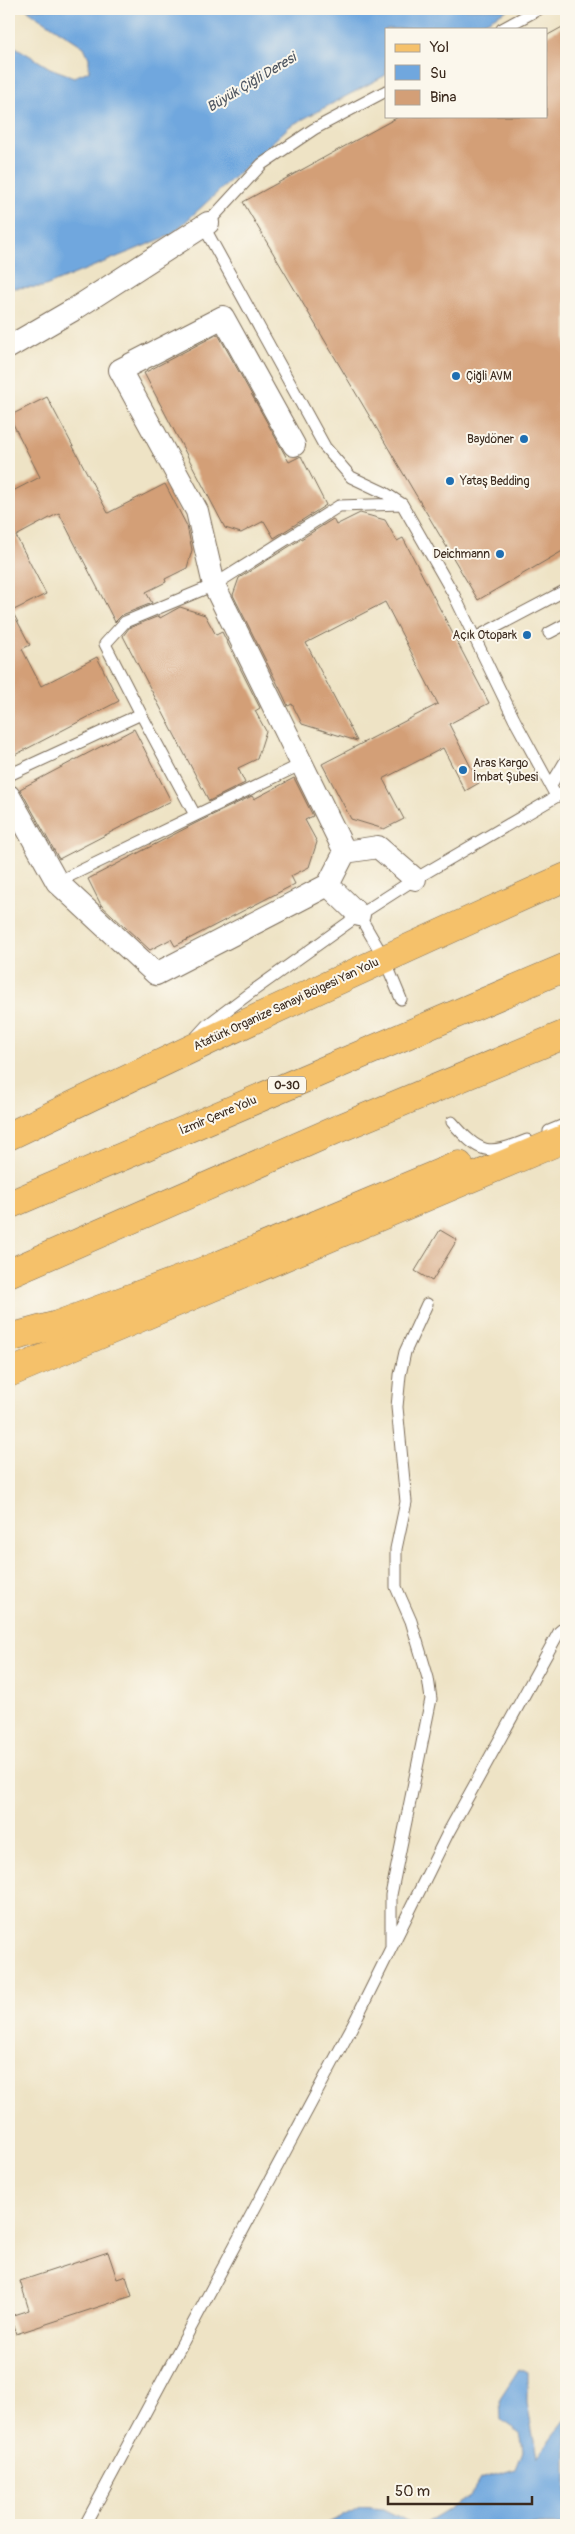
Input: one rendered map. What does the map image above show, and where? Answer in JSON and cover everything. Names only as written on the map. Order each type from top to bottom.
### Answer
[{"type":"main road","name":"Atatürk Organize Sanayi Bölgesi Yan Yolu","points":[[9,1136],[180,1053],[314,993],[384,958],[566,877]]},
{"type":"main road","name":"İzmir Çevre Yolu","points":[[9,1205],[566,967]]},
{"type":"main road","points":[[9,1272],[340,1128],[566,1034]]},
{"type":"main road","points":[[9,1372],[566,1138]]},
{"type":"main road","points":[[9,1338],[57,1325],[218,1266],[459,1165]]},
{"type":"street","points":[[9,347],[72,310],[208,223]]},
{"type":"street","points":[[294,445],[223,317],[120,370],[197,511],[214,585],[345,852]]},
{"type":"street","points":[[9,796],[57,882],[156,974],[328,885],[345,852]]},
{"type":"street","points":[[345,852],[378,847],[415,879]]},
{"type":"street","points":[[328,885],[359,915]]},
{"type":"lane","points":[[504,28],[539,9]]},
{"type":"lane","points":[[180,1053],[206,1026],[359,915],[415,879],[561,793],[551,785],[514,719],[475,638],[402,504],[385,492],[351,477],[325,447],[204,227],[262,164],[314,129],[385,92]]},
{"type":"lane","points":[[195,815],[104,644],[125,622],[214,585],[339,506],[402,504]]},
{"type":"lane","points":[[475,638],[566,590]]},
{"type":"lane","points":[[549,633],[566,624]]},
{"type":"lane","points":[[9,775],[142,714]]},
{"type":"lane","points":[[551,785],[566,760]]},
{"type":"lane","points":[[57,882],[302,764]]},
{"type":"lane","points":[[359,915],[384,958],[401,999]]},
{"type":"lane","points":[[452,1122],[472,1144],[490,1150],[507,1148],[566,1124]]},
{"type":"lane","points":[[391,1949],[391,1895],[431,1699],[428,1678],[411,1621],[396,1587],[396,1549],[406,1502],[397,1407],[400,1375],[405,1352],[427,1304]]},
{"type":"lane","points":[[85,2525],[349,2032],[448,1833],[559,1632],[566,1626]]},
{"type":"water","name":"Büyük Çiğli Deresi","points":[[26,9],[509,9],[474,28],[385,28],[385,76],[290,126],[171,235],[43,287],[9,288],[9,43],[50,68],[74,77],[89,71],[89,58],[84,47]]},
{"type":"water","points":[[519,2369],[527,2373],[527,2403],[537,2457],[566,2419],[566,2525],[422,2525],[470,2496],[480,2479],[516,2469],[523,2451],[520,2433],[501,2420],[500,2398]]},
{"type":"water","points":[[361,2507],[383,2509],[415,2525],[324,2525]]},
{"type":"building","name":"Çiğli AVM","points":[[566,25],[566,549],[478,600],[243,202],[396,118],[548,118],[548,35]]},
{"type":"building","points":[[218,334],[289,462],[301,456],[326,505],[274,538],[264,521],[241,533],[225,528],[144,373]]},
{"type":"building","points":[[47,397],[108,513],[165,484],[187,526],[192,550],[187,568],[165,579],[166,582],[146,592],[152,603],[122,615],[115,622],[59,513],[16,536],[46,594],[12,611],[30,645],[22,649],[41,686],[97,657],[119,701],[9,758],[9,493],[40,477],[9,416]]},
{"type":"building","points":[[360,513],[385,520],[397,541],[403,538],[489,703],[449,724],[479,783],[465,791],[443,748],[383,779],[404,819],[384,829],[351,819],[322,764],[438,704],[385,602],[306,643],[357,741],[302,724],[292,704],[288,706],[233,595],[239,578],[333,519],[336,525]]},
{"type":"building","points":[[180,607],[205,615],[216,635],[222,632],[260,708],[255,711],[266,731],[257,759],[238,768],[245,783],[209,801],[123,636],[129,628],[159,616],[160,618]]},
{"type":"building","points":[[134,729],[171,801],[59,859],[20,789]]},
{"type":"building","points":[[294,778],[313,816],[305,820],[317,842],[309,867],[291,876],[295,884],[175,946],[171,939],[150,950],[101,905],[88,879],[196,823],[252,796],[254,799]]},
{"type":"building","points":[[440,1230],[457,1240],[432,1281],[415,1271]]},
{"type":"building","points":[[108,2252],[117,2279],[126,2276],[132,2296],[16,2334],[10,2316],[29,2310],[20,2281]]},
{"type":"place","name":"Çiğli AVM","points":[[456,376]]},
{"type":"place","name":"Baydöner","points":[[524,439]]},
{"type":"place","name":"Yataş Bedding","points":[[450,481]]},
{"type":"place","name":"Deichmann","points":[[500,554]]},
{"type":"place","name":"Açık Otopark","points":[[527,635]]},
{"type":"place","name":"Aras Kargo İmbat Şubesi","points":[[463,770]]}]
